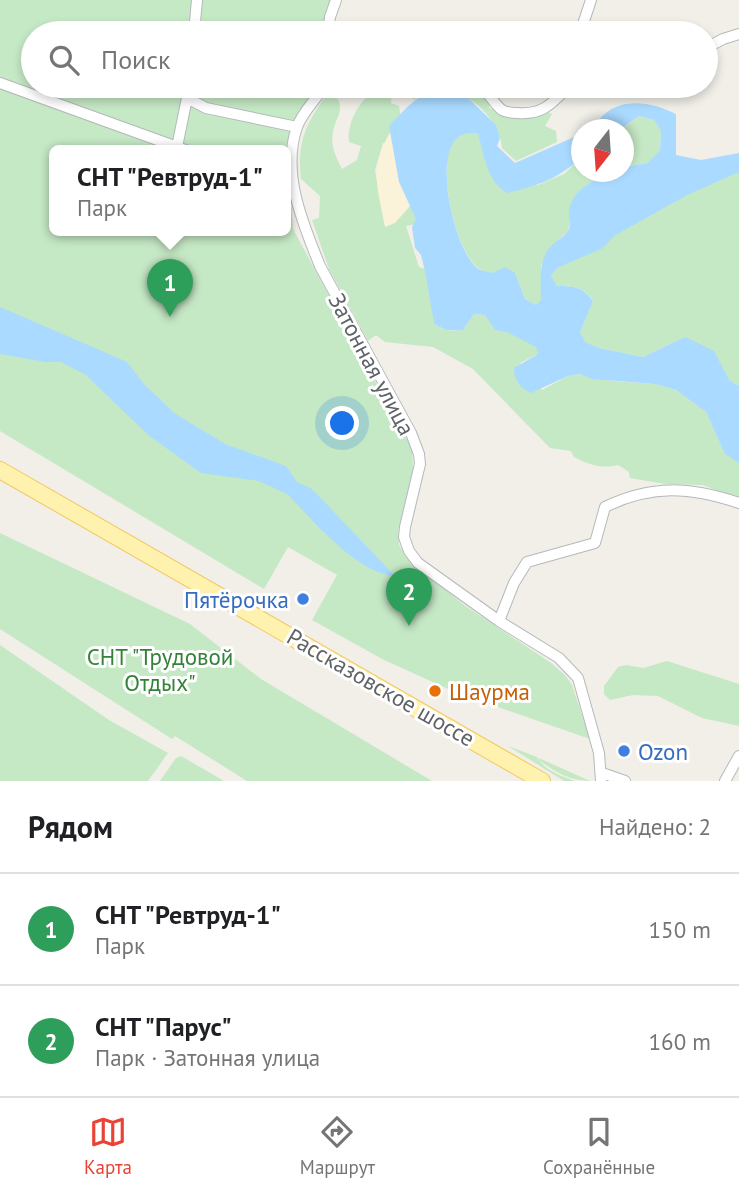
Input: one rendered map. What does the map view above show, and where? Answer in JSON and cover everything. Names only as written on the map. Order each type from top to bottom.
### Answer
[{"type":"main road","name":"Рассказовское шоссе","points":[[0,470],[541,781]]},
{"type":"street","points":[[195,21],[197,0]]},
{"type":"street","points":[[330,21],[336,0]]},
{"type":"street","points":[[584,21],[591,0]]},
{"type":"street","points":[[718,41],[739,34]]},
{"type":"street","points":[[0,83],[21,91]]},
{"type":"street","points":[[40,98],[171,145]]},
{"type":"street","points":[[183,145],[187,98]]},
{"type":"street","points":[[194,98],[206,108],[297,127]]},
{"type":"street","name":"Затонная улица","points":[[291,175],[297,127],[315,98]]},
{"type":"street","points":[[493,98],[502,110],[529,114],[547,108],[558,98]]},
{"type":"street","name":"Затонная улица","points":[[291,191],[320,266],[411,433],[419,454],[418,474],[405,527],[406,545],[418,563],[499,621],[559,658],[578,678],[602,777]]},
{"type":"street","points":[[499,621],[514,583],[527,562],[595,543],[605,507],[624,497],[655,490],[682,489],[739,503]]},
{"type":"street","points":[[725,781],[739,756]]},
{"type":"street","points":[[602,777],[625,781]]},
{"type":"green space","points":[[0,0],[330,0],[325,21],[21,21],[21,98],[309,98],[295,120],[290,145],[49,145],[49,236],[291,236],[291,206],[293,229],[412,449],[413,469],[398,531],[399,545],[406,557],[464,605],[565,675],[572,685],[590,739],[455,692],[384,660],[312,620],[337,575],[288,547],[264,589],[0,431]]},
{"type":"green space","points":[[325,98],[338,99],[340,103],[332,142],[342,169],[357,160],[361,146],[349,142],[349,134],[352,119],[366,98],[391,98],[391,103],[399,106],[401,118],[387,143],[383,143],[375,170],[385,226],[415,200],[420,223],[406,226],[419,267],[429,270],[440,328],[463,330],[474,314],[485,315],[537,347],[538,354],[520,363],[542,390],[568,376],[580,374],[612,381],[655,384],[676,390],[706,412],[725,453],[739,455],[739,499],[703,485],[665,484],[630,478],[629,472],[618,465],[596,466],[574,457],[571,451],[550,448],[473,369],[433,347],[385,342],[376,335],[368,341],[329,269],[312,220],[319,218],[320,196],[301,179],[300,167],[304,135]]},
{"type":"green space","points":[[468,98],[486,98],[489,108],[518,116],[532,117],[548,112],[552,114],[545,126],[556,131],[557,142],[516,161],[502,148],[500,137],[489,117]]},
{"type":"green space","points":[[639,116],[654,120],[661,131],[660,152],[647,163],[634,165],[634,120]]},
{"type":"green space","points":[[469,132],[478,134],[488,169],[538,185],[564,174],[571,167],[571,182],[592,182],[586,185],[567,232],[549,248],[541,266],[541,301],[536,305],[525,299],[515,273],[496,274],[482,271],[469,258],[462,243],[455,223],[447,181],[450,145],[458,135]]},
{"type":"green space","points":[[739,164],[739,386],[729,380],[685,337],[643,357],[599,348],[584,342],[580,332],[593,300],[578,288],[557,286],[551,275],[559,267],[565,252]]},
{"type":"green space","name":"СНТ \"Трудовой Отдых\"","points":[[0,533],[190,624],[261,679],[432,781],[247,781],[175,736],[172,739],[0,629]]},
{"type":"green space","points":[[0,645],[109,720],[168,753],[148,781],[0,781]]},
{"type":"green space","points":[[667,661],[739,684],[739,726],[702,718],[658,696],[633,695],[610,700],[604,694],[604,686],[618,667],[626,665],[643,668]]},
{"type":"green space","points":[[508,746],[537,757],[548,769],[575,781],[564,781]]},
{"type":"green space","points":[[181,756],[224,781],[160,781],[176,758]]},
{"type":"green space","points":[[539,758],[590,781],[564,775]]},
{"type":"sand","points":[[391,131],[410,206],[395,223],[385,227],[377,167],[379,156]]},
{"type":"water","points":[[419,98],[468,98],[496,125],[500,138],[497,146],[515,163],[571,138],[571,166],[547,181],[507,193],[491,175],[478,134],[461,135],[451,147],[447,165],[452,213],[468,256],[477,268],[483,271],[493,273],[505,267],[515,273],[525,299],[536,305],[541,300],[541,272],[546,253],[569,229],[569,211],[576,195],[592,182],[634,182],[634,165],[647,163],[660,151],[661,131],[654,120],[639,116],[634,120],[600,119],[607,112],[618,106],[635,103],[660,107],[676,114],[676,155],[701,160],[739,153],[739,172],[687,195],[614,236],[603,248],[559,267],[551,275],[557,286],[578,288],[593,301],[580,332],[585,342],[599,348],[643,357],[685,337],[714,351],[729,380],[739,386],[739,463],[725,454],[706,412],[676,390],[655,384],[592,379],[580,374],[568,376],[531,393],[518,383],[514,368],[538,354],[536,347],[507,332],[495,330],[485,315],[474,314],[463,330],[448,330],[434,323],[421,255],[415,248],[412,227],[416,219],[399,182],[389,126]]},
{"type":"water","points":[[0,307],[127,362],[144,384],[174,413],[225,444],[286,466],[297,482],[312,489],[395,576],[381,573],[351,556],[287,494],[259,481],[201,473],[148,435],[86,375],[61,362],[0,354]]},
{"type":"place","name":"СНТ \"Ревтруд-1\"","points":[[170,317]]},
{"type":"place","name":"Пятёрочка","points":[[303,599]]},
{"type":"place","name":"СНТ \"Парус\"","points":[[409,626]]},
{"type":"place","name":"Шаурма","points":[[435,691]]},
{"type":"place","name":"Ozon","points":[[624,751]]}]
